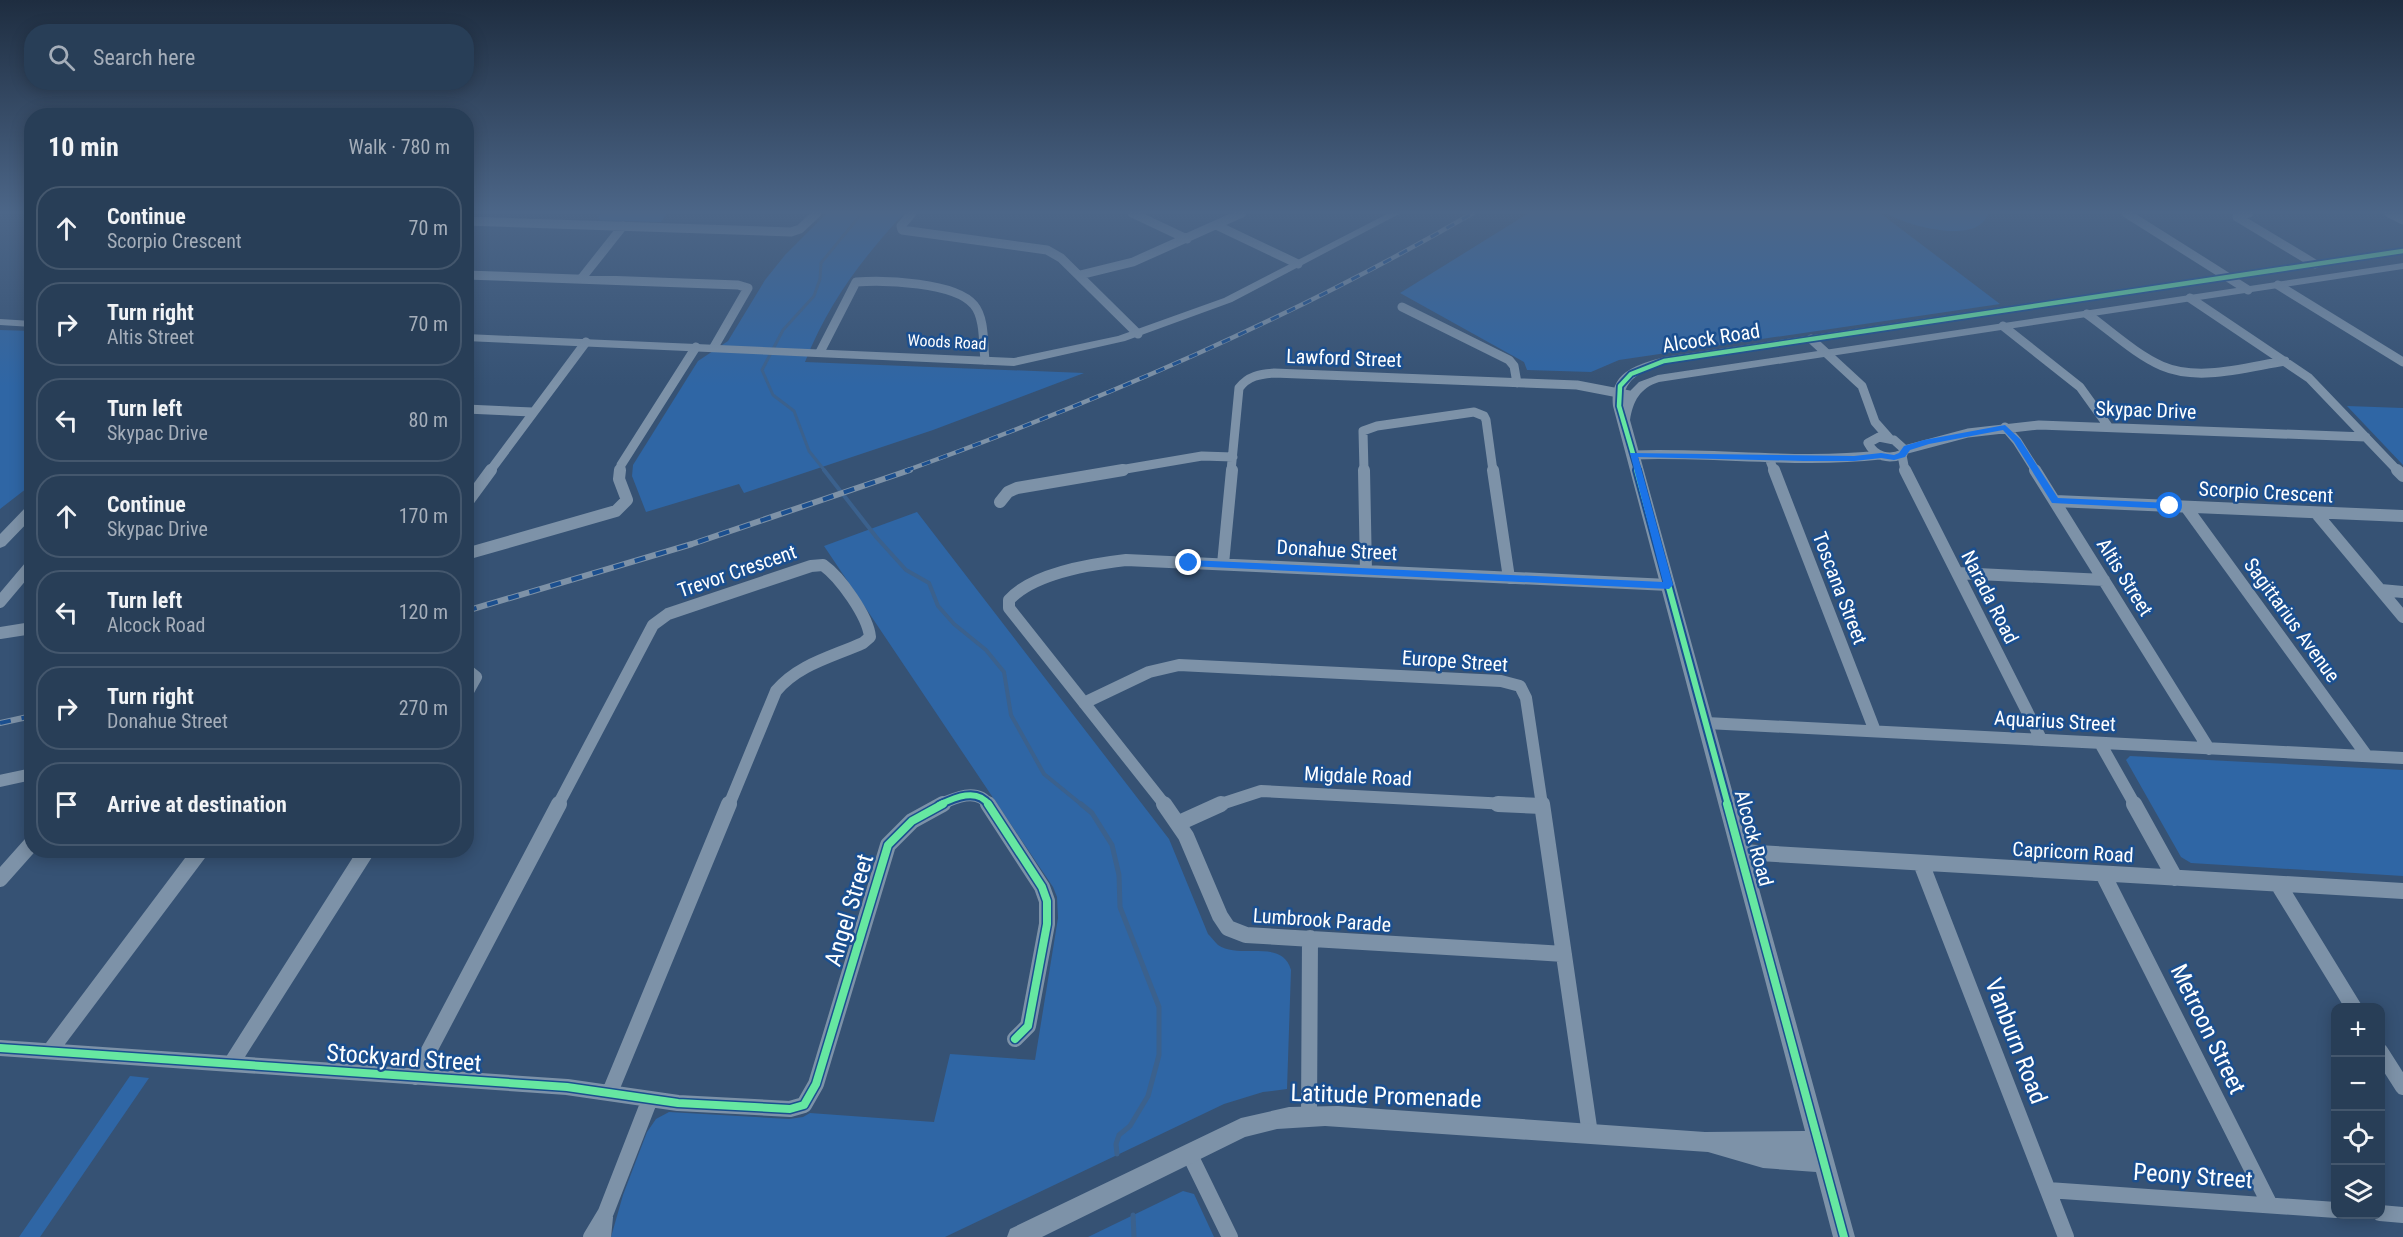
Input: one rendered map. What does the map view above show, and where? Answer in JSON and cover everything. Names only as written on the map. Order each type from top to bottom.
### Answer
[{"type":"street","points":[[581,279],[588,271]]},
{"type":"street","points":[[1075,271],[1138,334]]},
{"type":"street","points":[[1080,275],[1097,271]]},
{"type":"street","name":"Woods Road","points":[[474,337],[1014,362],[1138,334],[1228,300],[1285,271]]},
{"type":"street","points":[[2218,271],[2248,290]]},
{"type":"street","name":"Alcock Road","points":[[1844,1237],[1624,420],[1616,401],[1617,392],[1632,372],[1646,366],[2270,271]]},
{"type":"street","name":"Alcock Road","points":[[1624,420],[1625,407],[1630,395],[1644,383],[1658,379],[2372,271]]},
{"type":"street","points":[[474,275],[738,285],[748,288],[747,294],[714,347]]},
{"type":"street","points":[[818,352],[856,282],[870,280],[942,290],[964,296],[976,310],[985,360]]},
{"type":"street","points":[[2278,285],[2403,362]]},
{"type":"street","points":[[2190,298],[2313,381],[2403,476]]},
{"type":"street","points":[[1402,307],[1509,360],[1514,364],[1517,383]]},
{"type":"street","points":[[2087,314],[2156,363],[2169,369],[2215,371],[2285,361]]},
{"type":"street","points":[[0,322],[24,324]]},
{"type":"street","points":[[2003,327],[2080,387],[2108,426]]},
{"type":"street","points":[[1811,339],[1862,386],[1875,422],[1903,453]]},
{"type":"street","points":[[474,493],[586,342]]},
{"type":"street","points":[[474,552],[616,511],[627,500],[619,479],[621,465],[696,346]]},
{"type":"street","name":"Lawford Street","points":[[1223,564],[1240,385],[1263,373],[1585,386],[1630,395]]},
{"type":"street","points":[[474,409],[533,412]]},
{"type":"street","points":[[1366,571],[1363,431],[1377,426],[1465,411],[1479,413],[1484,416],[1487,424],[1509,578]]},
{"type":"street","points":[[1836,458],[1863,450],[1870,442],[1875,422]]},
{"type":"street","name":"Skypac Drive","points":[[1882,456],[1894,458],[1927,442],[2005,427],[2052,424],[2366,437]]},
{"type":"street","name":"Altis Street","points":[[2005,427],[2017,441],[2209,749]]},
{"type":"street","name":"Skypac Drive","points":[[1870,442],[1892,439],[1927,442]]},
{"type":"street","name":"Narada Road","points":[[1870,442],[1882,456],[1905,471]]},
{"type":"street","name":"Narada Road","points":[[1903,453],[1905,471],[2041,740]]},
{"type":"street","points":[[1633,455],[1768,458],[1882,456]]},
{"type":"street","points":[[1000,502],[1008,492],[1017,488],[1202,456],[1233,457]]},
{"type":"street","name":"Toscana Street","points":[[1768,458],[1875,731]]},
{"type":"street","name":"Scorpio Crescent","points":[[2055,501],[2403,516]]},
{"type":"street","name":"Sagittarius Avenue","points":[[2186,507],[2367,756]]},
{"type":"street","points":[[2316,513],[2403,616]]},
{"type":"street","points":[[0,543],[24,518]]},
{"type":"street","points":[[0,551],[24,529]]},
{"type":"street","name":"Donahue Street","points":[[1010,597],[1040,582],[1092,563],[1126,560],[1669,585]]},
{"type":"street","name":"Trevor Crescent","points":[[415,1077],[656,622],[668,614],[803,569],[823,565],[834,573],[869,626],[870,637],[863,643],[796,671],[784,680],[776,691],[610,1092]]},
{"type":"street","points":[[1957,573],[2104,580]]},
{"type":"street","points":[[0,602],[24,574]]},
{"type":"street","points":[[2381,590],[2403,592]]},
{"type":"street","name":"Lumbrook Parade","points":[[1010,597],[1010,608],[1179,823],[1194,849],[1218,911],[1228,928],[1246,935],[1564,954]]},
{"type":"street","points":[[0,633],[24,629]]},
{"type":"street","name":"Europe Street","points":[[1084,703],[1149,672],[1179,665],[1512,683],[1520,686],[1526,698],[1590,1134]]},
{"type":"street","name":"Aquarius Street","points":[[1706,723],[2403,758]]},
{"type":"street","points":[[2100,743],[2175,878]]},
{"type":"street","points":[[0,782],[24,776]]},
{"type":"street","name":"Migdale Road","points":[[1179,823],[1240,795],[1270,790],[1542,806]]},
{"type":"street","name":"Angel Street","points":[[804,1105],[811,1096],[816,1083],[888,845],[898,830],[914,818],[962,796],[977,796],[986,801],[1042,887],[1047,901],[1047,924],[1028,1026],[1015,1039]]},
{"type":"street","points":[[0,879],[24,852]]},
{"type":"street","name":"Capricorn Road","points":[[1741,852],[2403,891]]},
{"type":"street","points":[[50,1052],[195,858]]},
{"type":"street","points":[[231,1064],[362,858]]},
{"type":"street","name":"Vanburn Road","points":[[1921,863],[2066,1237]]},
{"type":"street","name":"Metroon Street","points":[[2103,874],[2270,1205]]},
{"type":"street","points":[[2278,884],[2351,1003]]},
{"type":"street","points":[[1309,1115],[1310,939]]},
{"type":"street","name":"Stockyard Street","points":[[0,1048],[567,1087],[650,1099],[778,1110],[804,1105]]},
{"type":"street","points":[[2384,1057],[2403,1087]]},
{"type":"street","points":[[591,1237],[606,1212],[650,1099]]},
{"type":"street","name":"Latitude Promenade","points":[[1018,1237],[1189,1153],[1258,1122],[1309,1115],[1705,1142],[1763,1157],[1820,1152]]},
{"type":"street","points":[[1189,1153],[1230,1237]]},
{"type":"street","name":"Peony Street","points":[[2048,1190],[2331,1210]]},
{"type":"street","points":[[603,1237],[606,1212]]},
{"type":"street","points":[[2385,1213],[2403,1215]]},
{"type":"shaded area","points":[[772,271],[856,271],[824,320],[805,362],[1084,373],[933,430],[744,493],[739,484],[646,512],[632,476],[633,465],[698,361],[728,341]]},
{"type":"shaded area","points":[[1436,271],[1956,271],[2000,304],[1619,360],[1591,372],[1527,370],[1524,362],[1400,293]]},
{"type":"shaded area","points":[[0,330],[24,331],[24,490],[0,509]]},
{"type":"shaded area","points":[[2347,406],[2403,408],[2403,465]]},
{"type":"shaded area","points":[[917,512],[1169,839],[1208,934],[1218,945],[1227,949],[1270,952],[1286,960],[1291,970],[1287,1089],[1263,1092],[1224,1104],[945,1237],[611,1237],[623,1195],[647,1132],[656,1119],[669,1112],[789,1119],[803,1117],[810,1113],[934,1122],[950,1054],[1035,1060],[1058,918],[1057,897],[1053,887],[824,546]]},
{"type":"shaded area","points":[[2130,756],[2403,770],[2403,876],[2191,863],[2181,857],[2126,760]]},
{"type":"shaded area","points":[[130,1076],[149,1078],[40,1237],[19,1237]]},
{"type":"shaded area","points":[[1183,1191],[1194,1194],[1214,1237],[1088,1237]]},
{"type":"waterway","points":[[821,271],[814,296],[783,330],[762,370],[773,395],[794,411],[809,451],[825,471]]},
{"type":"waterway","points":[[824,470],[877,538],[906,570],[929,583],[938,606],[954,624],[986,650],[1004,672],[1011,715],[1044,774],[1082,805]]},
{"type":"waterway","points":[[1081,804],[1092,813],[1112,845],[1119,875],[1120,907],[1159,1007],[1159,1055],[1148,1096],[1130,1126],[1119,1135],[1116,1144],[1117,1154]]},
{"type":"waterway","points":[[1133,1215],[1134,1237]]},
{"type":"railway","points":[[905,471],[1051,416],[1195,355],[1368,271]]},
{"type":"railway","points":[[474,609],[692,544],[910,470]]},
{"type":"railway","points":[[0,723],[24,718]]},
{"type":"cycle path","points":[[1844,1237],[1619,406],[1620,386],[1631,374],[1664,361],[2270,271]]},
{"type":"cycle path","points":[[0,1048],[567,1087],[678,1103],[790,1109],[804,1105],[816,1084],[888,845],[902,828],[934,807],[968,795],[977,796],[986,801],[1042,887],[1047,901],[1047,924],[1028,1026],[1015,1039]]},
{"type":"route","points":[[1189,563],[1669,585],[1633,455],[1854,458],[1881,455],[1894,458],[1902,455],[1907,448],[1927,442],[2005,427],[2017,441],[2055,501],[2170,506]]}]
